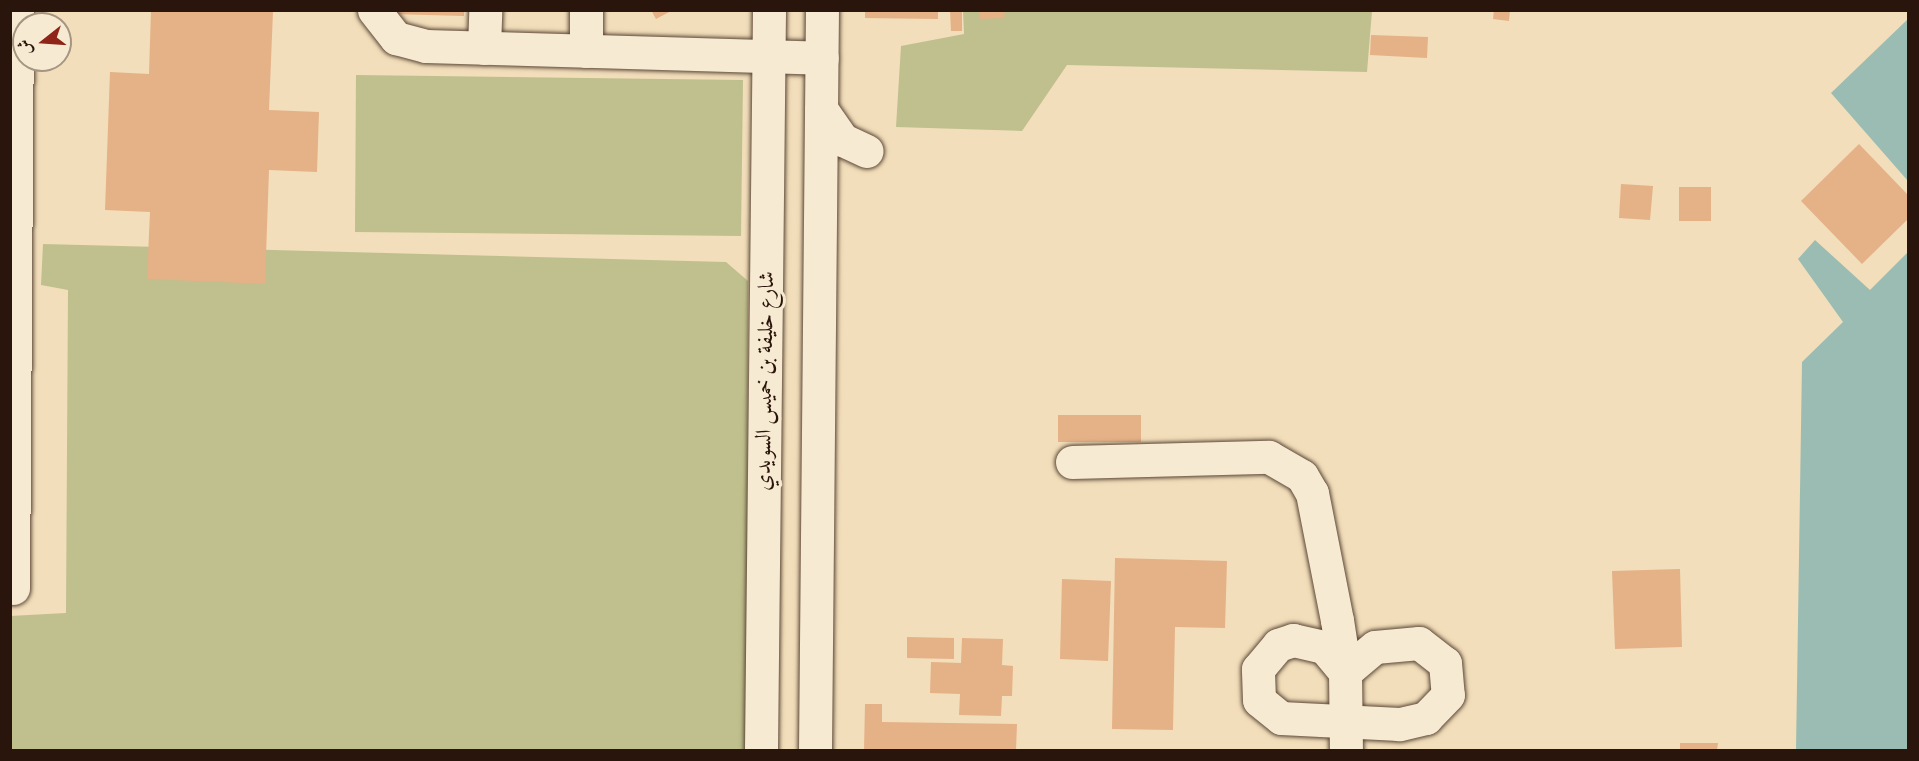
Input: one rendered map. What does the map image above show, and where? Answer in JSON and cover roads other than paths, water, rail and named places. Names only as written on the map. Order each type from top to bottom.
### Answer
[{"type":"lane","points":[[13,588],[13,273],[17,10]]},
{"type":"lane","points":[[374,10],[384,28],[410,44],[822,58]]},
{"type":"lane","points":[[484,48],[485,10]]},
{"type":"lane","points":[[586,10],[586,51]]},
{"type":"lane","name":"شارع خليفة بن خميس السويدي","points":[[761,750],[769,262],[769,10]]},
{"type":"lane","points":[[815,750],[822,10]]},
{"type":"lane","points":[[820,186],[835,168],[867,151],[834,132],[821,109]]},
{"type":"lane","points":[[769,262],[819,264]]},
{"type":"lane","points":[[1072,462],[1269,457],[1287,464],[1312,493],[1345,672],[1345,736]]},
{"type":"lane","points":[[1293,640],[1324,647],[1345,672],[1375,647],[1407,642],[1434,650],[1449,678],[1439,709],[1426,718],[1372,725],[1345,736],[1268,713],[1256,684],[1266,655],[1293,640]]},
{"type":"water","points":[[1908,19],[1908,181],[1831,93]]},
{"type":"water","points":[[1815,240],[1870,290],[1908,252],[1908,750],[1796,750],[1802,362],[1843,322],[1798,259]]}]
